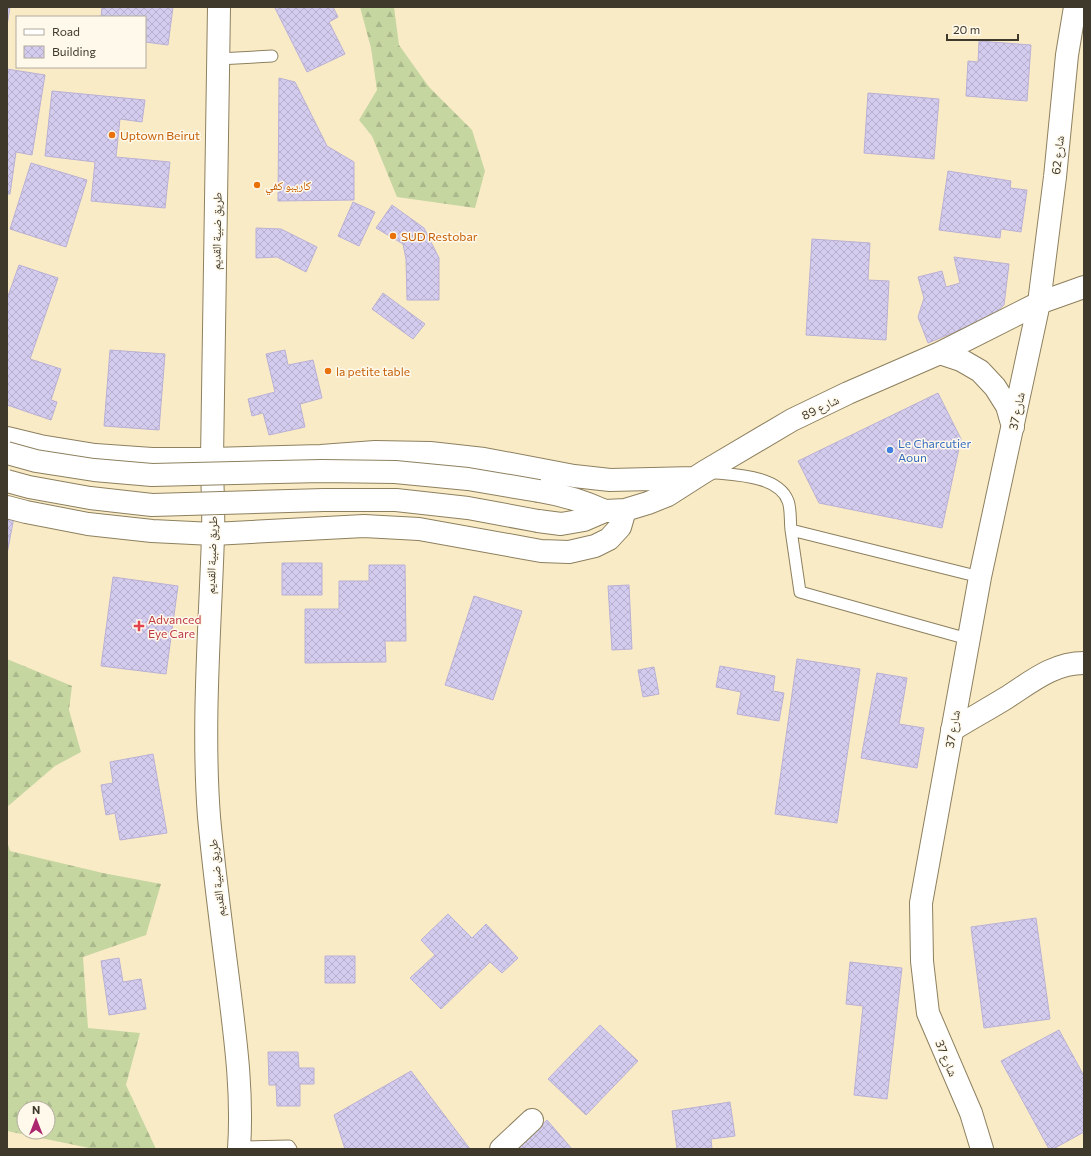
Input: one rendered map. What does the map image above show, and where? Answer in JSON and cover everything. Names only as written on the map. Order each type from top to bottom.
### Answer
[{"type":"street","name":"طريق ضبية القديم","points":[[219,7],[212,459],[213,534],[207,668],[207,750],[209,816],[241,1091],[239,1148]]},
{"type":"street","name":"شارع 62","points":[[1039,303],[1075,7]]},
{"type":"street","name":"شارع 89","points":[[7,481],[29,487],[90,498],[152,505],[324,500],[396,500],[468,508],[561,524],[584,520],[615,510],[648,503],[668,495],[792,420],[848,393],[940,353],[1039,303],[1084,287]]},
{"type":"street","name":"شارع 37","points":[[982,1149],[971,1112],[928,1013],[922,961],[921,903],[980,577],[1039,303]]},
{"type":"street","points":[[940,353],[961,360],[980,371],[996,386],[1007,406],[1013,426]]},
{"type":"street","points":[[7,438],[40,446],[95,455],[152,459],[321,456],[375,452],[430,453],[484,459],[574,476],[610,480],[699,475]]},
{"type":"street","points":[[7,453],[36,461],[94,470],[138,474],[167,475],[322,471],[395,472],[468,479],[562,495],[615,510],[620,527],[610,539],[595,546],[569,552],[541,551],[419,529],[364,526],[213,534],[152,531],[88,524],[7,507]]},
{"type":"street","points":[[952,730],[1005,698],[1036,677],[1055,668],[1071,663],[1084,663]]},
{"type":"street","points":[[501,1149],[532,1120]]},
{"type":"lane","points":[[218,59],[272,56]]},
{"type":"lane","points":[[699,475],[764,480],[779,488],[788,501],[800,592],[968,639]]},
{"type":"lane","points":[[791,530],[980,577]]},
{"type":"lane","points":[[239,1148],[289,1146],[291,1149]]},
{"type":"green space","points":[[360,7],[394,7],[399,45],[429,87],[472,130],[485,171],[475,208],[397,197],[372,136],[359,120],[377,90],[371,48]]},
{"type":"green space","points":[[7,659],[72,686],[69,710],[81,752],[55,766],[7,807]]},
{"type":"green space","points":[[7,841],[10,851],[103,873],[161,884],[146,935],[83,957],[88,1028],[140,1033],[126,1085],[156,1149],[94,1149],[50,1140],[56,1140],[56,1100],[16,1100],[16,1133],[7,1131]]},
{"type":"building","points":[[7,7],[10,7],[7,26]]},
{"type":"building","points":[[102,7],[173,7],[168,45],[146,42],[146,16],[101,16]]},
{"type":"building","points":[[333,7],[338,17],[329,22],[345,54],[307,72],[275,8]]},
{"type":"building","points":[[979,41],[1031,45],[1027,101],[966,96],[968,61],[978,62]]},
{"type":"building","points":[[7,69],[45,75],[32,155],[16,152],[10,194],[7,194]]},
{"type":"building","points":[[279,78],[295,82],[327,146],[354,162],[354,200],[278,201]]},
{"type":"building","points":[[52,91],[145,100],[142,122],[120,119],[116,157],[170,162],[165,208],[91,201],[95,162],[45,156]]},
{"type":"building","points":[[868,93],[939,99],[934,159],[864,153]]},
{"type":"building","points":[[31,163],[87,180],[66,247],[10,229]]},
{"type":"building","points":[[948,171],[1011,181],[1010,188],[1027,190],[1021,232],[1001,229],[1000,238],[939,230]]},
{"type":"building","points":[[353,202],[375,212],[359,246],[338,236]]},
{"type":"building","points":[[392,205],[424,228],[439,258],[439,300],[407,300],[406,259],[403,244],[376,228]]},
{"type":"building","points":[[256,228],[281,229],[317,247],[306,272],[277,257],[256,258]]},
{"type":"building","points":[[812,239],[870,243],[868,280],[889,281],[886,340],[806,335]]},
{"type":"building","points":[[954,257],[1009,264],[1004,305],[989,318],[928,343],[918,317],[924,298],[918,277],[942,271],[946,287],[960,283]]},
{"type":"building","points":[[19,265],[58,278],[30,359],[61,369],[51,400],[57,402],[51,420],[7,405],[7,299]]},
{"type":"building","points":[[383,293],[425,324],[413,339],[372,309]]},
{"type":"building","points":[[110,350],[165,354],[159,430],[104,426]]},
{"type":"building","points":[[285,350],[288,365],[313,360],[322,398],[300,404],[305,427],[269,435],[263,413],[252,416],[248,399],[275,392],[266,354]]},
{"type":"building","name":"Le Charcutier Aoun","points":[[938,393],[961,439],[942,528],[819,503],[798,461]]},
{"type":"building","points":[[7,516],[14,517],[7,554]]},
{"type":"building","points":[[282,563],[322,563],[322,595],[282,595]]},
{"type":"building","points":[[369,565],[405,565],[406,641],[385,641],[386,662],[305,663],[305,609],[339,609],[339,581],[369,581]]},
{"type":"building","name":"Advanced Eye Care","points":[[113,577],[178,586],[166,674],[101,666]]},
{"type":"building","points":[[629,585],[632,649],[612,650],[608,586]]},
{"type":"building","points":[[474,596],[522,611],[493,700],[445,685]]},
{"type":"building","points":[[797,659],[860,669],[837,823],[775,814]]},
{"type":"building","points":[[720,666],[775,676],[773,691],[784,693],[779,721],[737,714],[741,692],[716,687]]},
{"type":"building","points":[[654,667],[659,694],[643,697],[638,670]]},
{"type":"building","points":[[877,673],[907,678],[899,724],[924,728],[917,768],[861,758]]},
{"type":"building","points":[[153,754],[167,833],[120,840],[115,813],[106,815],[101,785],[113,783],[110,762]]},
{"type":"building","points":[[448,914],[472,938],[486,924],[518,958],[502,973],[490,962],[441,1009],[410,978],[435,955],[421,940]]},
{"type":"building","points":[[1036,918],[1050,1019],[984,1028],[971,927]]},
{"type":"building","points":[[325,956],[355,956],[355,983],[325,983]]},
{"type":"building","points":[[119,958],[123,982],[141,979],[146,1009],[109,1015],[101,961]]},
{"type":"building","points":[[850,962],[902,968],[887,1099],[854,1095],[863,1006],[846,1004]]},
{"type":"building","points":[[600,1025],[638,1061],[586,1115],[548,1079]]},
{"type":"building","points":[[1059,1030],[1084,1076],[1084,1132],[1053,1149],[1049,1149],[1001,1061]]},
{"type":"building","points":[[268,1052],[298,1052],[299,1068],[314,1068],[314,1084],[300,1084],[300,1106],[277,1106],[276,1085],[269,1085]]},
{"type":"building","points":[[411,1071],[470,1149],[345,1149],[334,1115]]},
{"type":"building","points":[[730,1102],[735,1136],[711,1139],[712,1149],[677,1149],[672,1111]]},
{"type":"building","points":[[547,1120],[572,1149],[515,1149]]},
{"type":"place","name":"Uptown Beirut","points":[[112,135]]},
{"type":"place","name":"كاريبو كفي","points":[[257,185]]},
{"type":"place","name":"SUD Restobar","points":[[393,236]]},
{"type":"place","name":"la petite table","points":[[328,371]]},
{"type":"place","name":"Le Charcutier Aoun","points":[[890,450]]},
{"type":"place","name":"Advanced Eye Care","points":[[139,626]]}]
